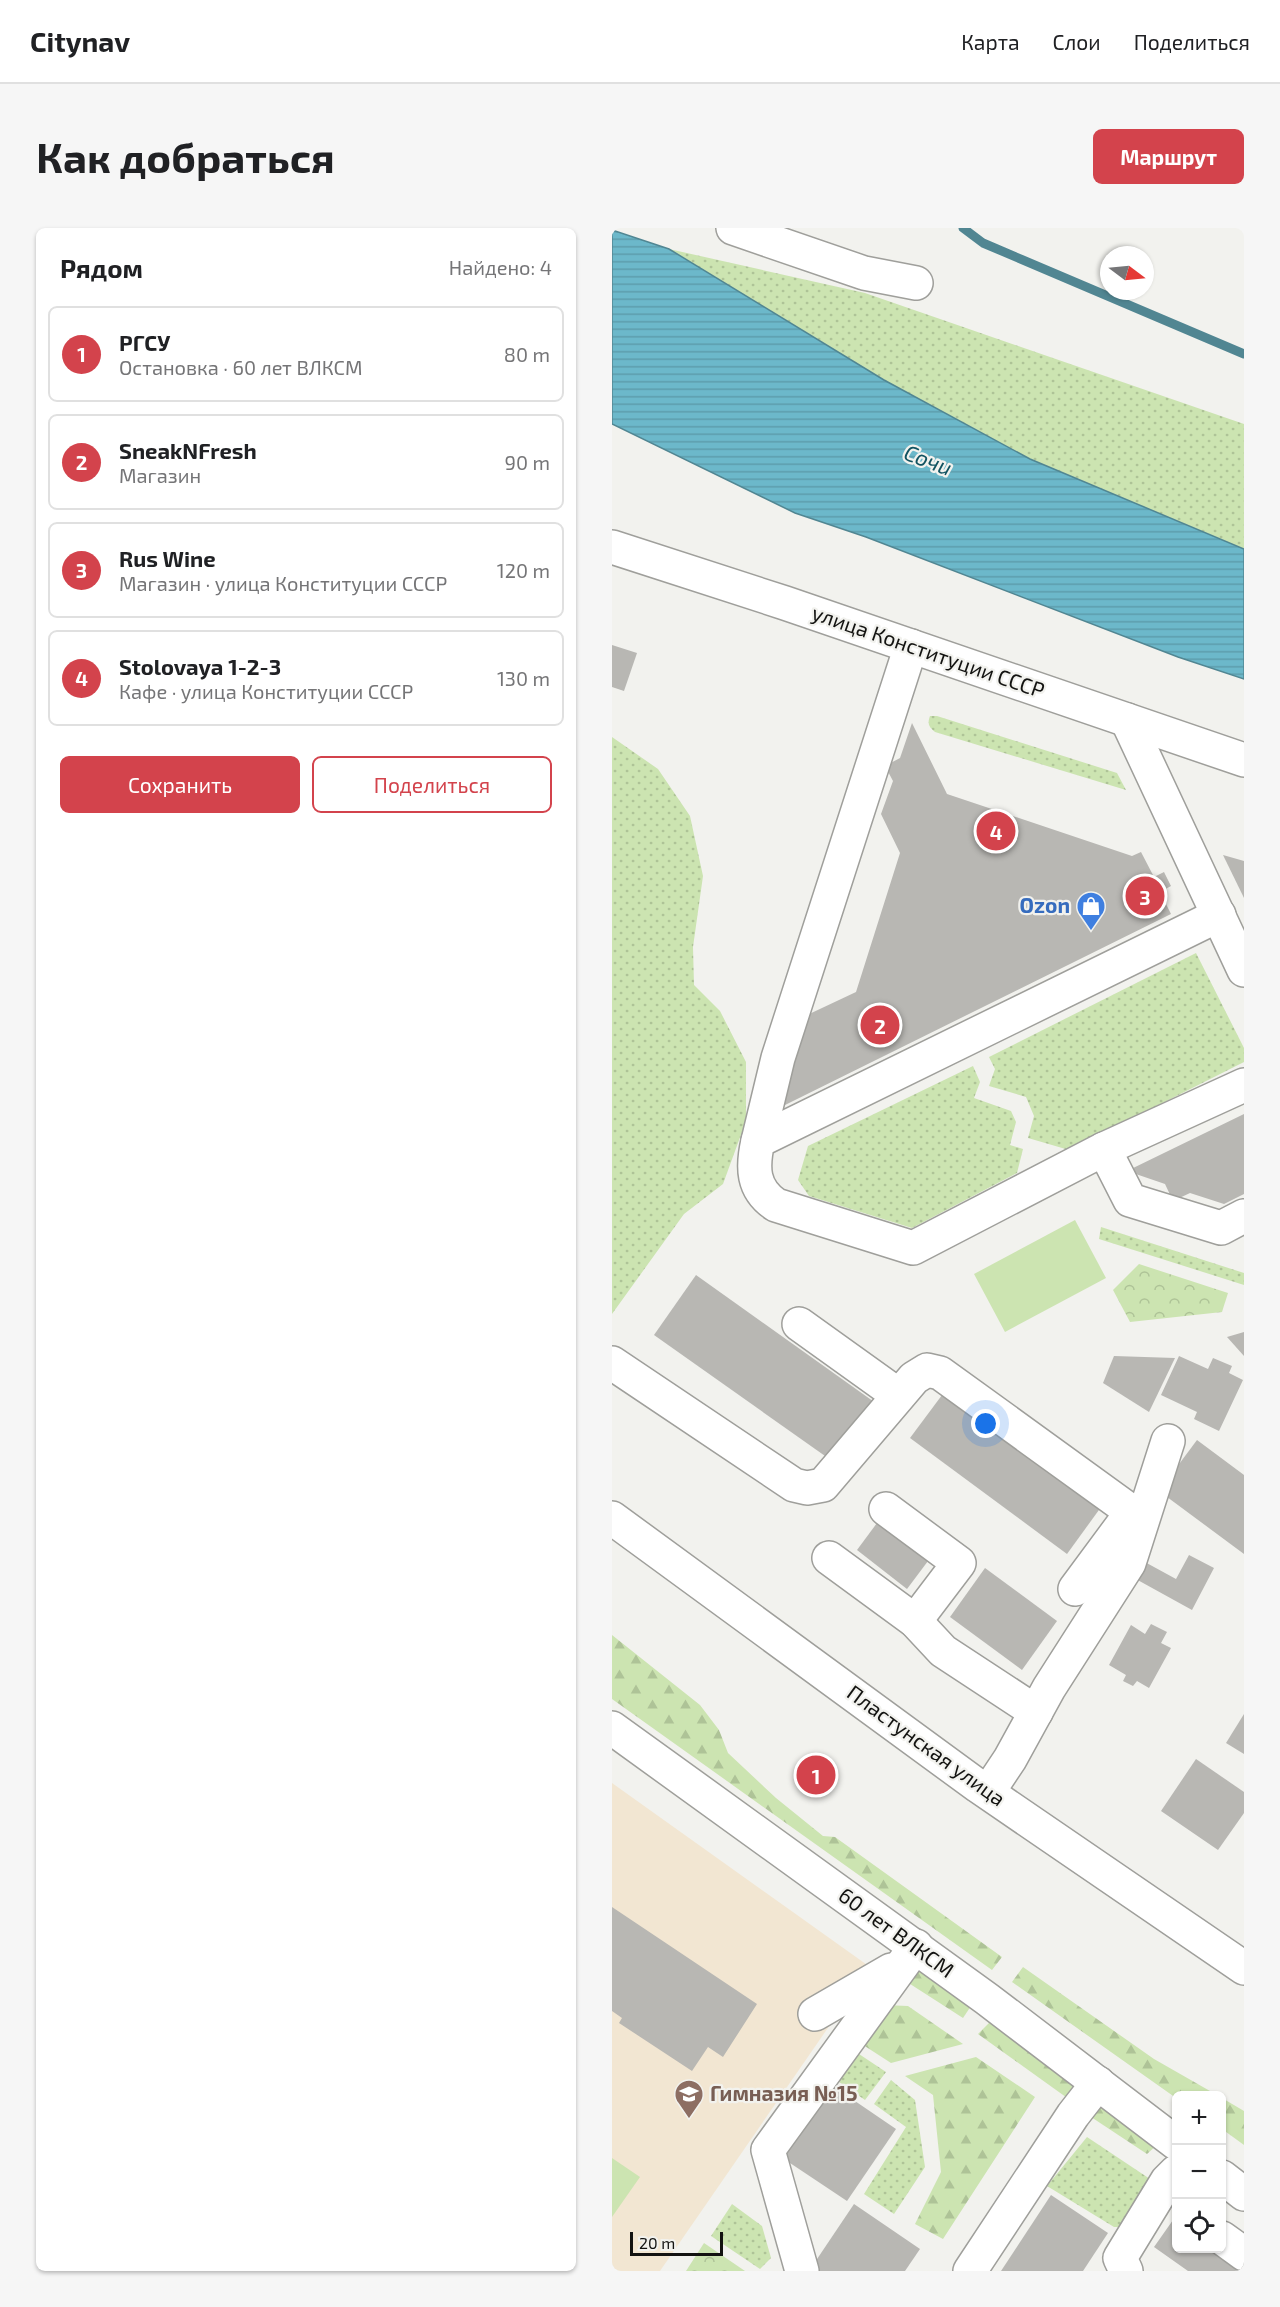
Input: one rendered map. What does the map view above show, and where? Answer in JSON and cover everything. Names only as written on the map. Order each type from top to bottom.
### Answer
[{"type":"street","points":[[733,228],[864,273],[916,283]]},
{"type":"street","name":"улица Конституции СССР","points":[[612,547],[1244,760]]},
{"type":"street","points":[[911,646],[778,1058],[754,1157],[754,1173],[765,1198],[776,1205],[913,1248],[1104,1149],[1244,1085]]},
{"type":"street","points":[[1127,720],[1244,970]]},
{"type":"street","points":[[758,1141],[1219,915]]},
{"type":"street","points":[[1104,1149],[1130,1200],[1221,1228],[1244,1216]]},
{"type":"street","points":[[799,1324],[898,1395]]},
{"type":"street","points":[[612,1363],[794,1485],[807,1488],[822,1485],[914,1377],[927,1370],[940,1373],[1132,1512],[1075,1589]]},
{"type":"street","points":[[988,1792],[1129,1563],[1168,1441]]},
{"type":"street","points":[[886,1509],[959,1563],[915,1621]]},
{"type":"street","name":"Пластунская улица","points":[[612,1518],[988,1792],[1244,1968]]},
{"type":"street","points":[[829,1558],[915,1621],[944,1651],[1036,1712]]},
{"type":"street","name":"60 лет ВЛКСМ","points":[[612,1728],[908,1955],[1098,2083],[1172,2140]]},
{"type":"street","points":[[814,2013],[908,1955]]},
{"type":"street","points":[[802,2271],[768,2150],[908,1955]]},
{"type":"street","points":[[970,2271],[1072,2115],[1098,2083]]},
{"type":"street","points":[[1226,2181],[1244,2194]]},
{"type":"street","points":[[1126,2271],[1119,2258],[1170,2191]]},
{"type":"street","points":[[1226,2241],[1244,2254]]},
{"type":"shaded area","name":"Гимназия №15","points":[[612,1783],[870,1967],[660,2271],[612,2271]]},
{"type":"green space","points":[[669,249],[865,293],[1244,424],[1244,549],[1030,459],[884,380]]},
{"type":"green space","points":[[930,716],[937,716],[1117,773],[1126,790],[935,732],[929,725]]},
{"type":"green space","points":[[612,737],[658,769],[690,816],[703,876],[693,947],[694,985],[720,1011],[746,1062],[746,1121],[723,1184],[684,1214],[612,1314]]},
{"type":"green space","points":[[1196,953],[1244,1048],[1244,1062],[1069,1150],[1028,1138],[1034,1116],[1026,1097],[989,1086],[995,1069],[989,1057]]},
{"type":"green space","points":[[973,1066],[980,1082],[974,1098],[1011,1111],[1016,1122],[1010,1145],[1023,1149],[1017,1173],[912,1228],[809,1196],[798,1180],[808,1146]]},
{"type":"green space","points":[[1075,1220],[1106,1278],[1005,1332],[974,1274]]},
{"type":"green space","points":[[1101,1227],[1244,1273],[1244,1285],[1099,1239]]},
{"type":"green space","points":[[1139,1264],[1228,1293],[1222,1312],[1130,1322],[1113,1290]]},
{"type":"green space","points":[[612,1635],[700,1705],[719,1730],[728,1753],[776,1798],[823,1836],[835,1837],[1002,1957],[992,1970],[612,1699]]},
{"type":"green space","points":[[917,1965],[973,2003],[963,2018],[907,1982]]},
{"type":"green space","points":[[1023,1967],[1154,2059],[1210,2091],[1172,2091],[1172,2095],[1012,1982]]},
{"type":"green space","points":[[884,2005],[908,2006],[963,2044],[891,2063],[857,2041]]},
{"type":"green space","points":[[990,2022],[1079,2087],[1070,2100],[978,2034]]},
{"type":"green space","points":[[847,2046],[886,2072],[865,2100],[829,2075]]},
{"type":"green space","points":[[976,2057],[1035,2097],[943,2239],[915,2224],[941,2172],[933,2095],[905,2076]]},
{"type":"green space","points":[[891,2080],[915,2100],[925,2167],[894,2214],[864,2194],[906,2127],[874,2104]]},
{"type":"green space","points":[[1226,2100],[1244,2111],[1244,2145],[1226,2132]]},
{"type":"green space","points":[[1094,2101],[1158,2144],[1147,2154],[1085,2113]]},
{"type":"green space","points":[[1087,2137],[1153,2181],[1127,2227],[1114,2227],[1047,2186]]},
{"type":"green space","points":[[612,2158],[640,2177],[612,2217]]},
{"type":"green space","points":[[732,2204],[762,2226],[771,2258],[760,2269],[711,2236]]},
{"type":"green space","points":[[704,2243],[745,2271],[686,2271]]},
{"type":"water","name":"Сочи","points":[[612,230],[669,249],[884,380],[1030,459],[1244,549],[1244,679],[1178,657],[866,537],[795,513],[612,424]]},
{"type":"building","points":[[612,645],[637,653],[624,691],[612,687]]},
{"type":"building","points":[[912,723],[947,794],[1132,856],[1141,852],[1154,877],[1164,872],[1171,886],[1160,892],[1171,914],[783,1106],[783,1059],[805,1016],[856,992],[900,853],[881,814],[893,781],[885,766],[900,758]]},
{"type":"building","points":[[1223,855],[1244,861],[1244,898]]},
{"type":"building","points":[[1244,1114],[1244,1194],[1224,1204],[1190,1193],[1173,1201],[1165,1184],[1127,1171]]},
{"type":"building","points":[[696,1275],[877,1404],[835,1463],[654,1335]]},
{"type":"building","points":[[1244,1332],[1244,1356],[1227,1337]]},
{"type":"building","points":[[1114,1356],[1175,1358],[1149,1412],[1103,1383]]},
{"type":"building","points":[[1179,1356],[1208,1369],[1213,1358],[1232,1366],[1229,1373],[1243,1380],[1219,1431],[1194,1419],[1197,1412],[1161,1395]]},
{"type":"building","points":[[948,1387],[1104,1503],[1067,1554],[910,1438]]},
{"type":"building","points":[[1197,1440],[1244,1475],[1244,1554],[1159,1491]]},
{"type":"building","points":[[877,1523],[928,1561],[907,1589],[857,1550]]},
{"type":"building","points":[[1189,1555],[1214,1568],[1192,1610],[1134,1578],[1143,1561],[1176,1579]]},
{"type":"building","points":[[985,1568],[1057,1621],[1022,1670],[950,1617]]},
{"type":"building","points":[[1151,1624],[1167,1632],[1161,1643],[1171,1648],[1149,1688],[1137,1681],[1133,1686],[1123,1681],[1126,1675],[1109,1665],[1131,1625],[1145,1634]]},
{"type":"building","points":[[1244,1714],[1244,1754],[1226,1743]]},
{"type":"building","points":[[1196,1759],[1244,1792],[1244,1813],[1218,1850],[1161,1811]]},
{"type":"building","points":[[612,1907],[757,2004],[723,2057],[708,2047],[692,2071],[619,2023],[622,2018],[612,2011]]},
{"type":"building","points":[[830,2084],[896,2129],[847,2201],[781,2157]]},
{"type":"building","points":[[1051,2195],[1108,2233],[1083,2271],[1001,2271]]},
{"type":"building","points":[[854,2204],[920,2249],[905,2271],[809,2271]]},
{"type":"building","points":[[1172,2221],[1172,2253],[1221,2253],[1244,2271],[1188,2271],[1154,2247]]},
{"type":"waterway","points":[[963,228],[983,243],[1244,354]]},
{"type":"place","name":"Stolovaya 1-2-3","points":[[996,831]]},
{"type":"place","name":"Rus Wine","points":[[1145,896]]},
{"type":"place","name":"Ozon","points":[[1091,932]]},
{"type":"place","name":"SneakNFresh","points":[[880,1025]]},
{"type":"place","name":"РГСУ","points":[[816,1775]]},
{"type":"place","name":"Гимназия №15","points":[[689,2120]]}]
